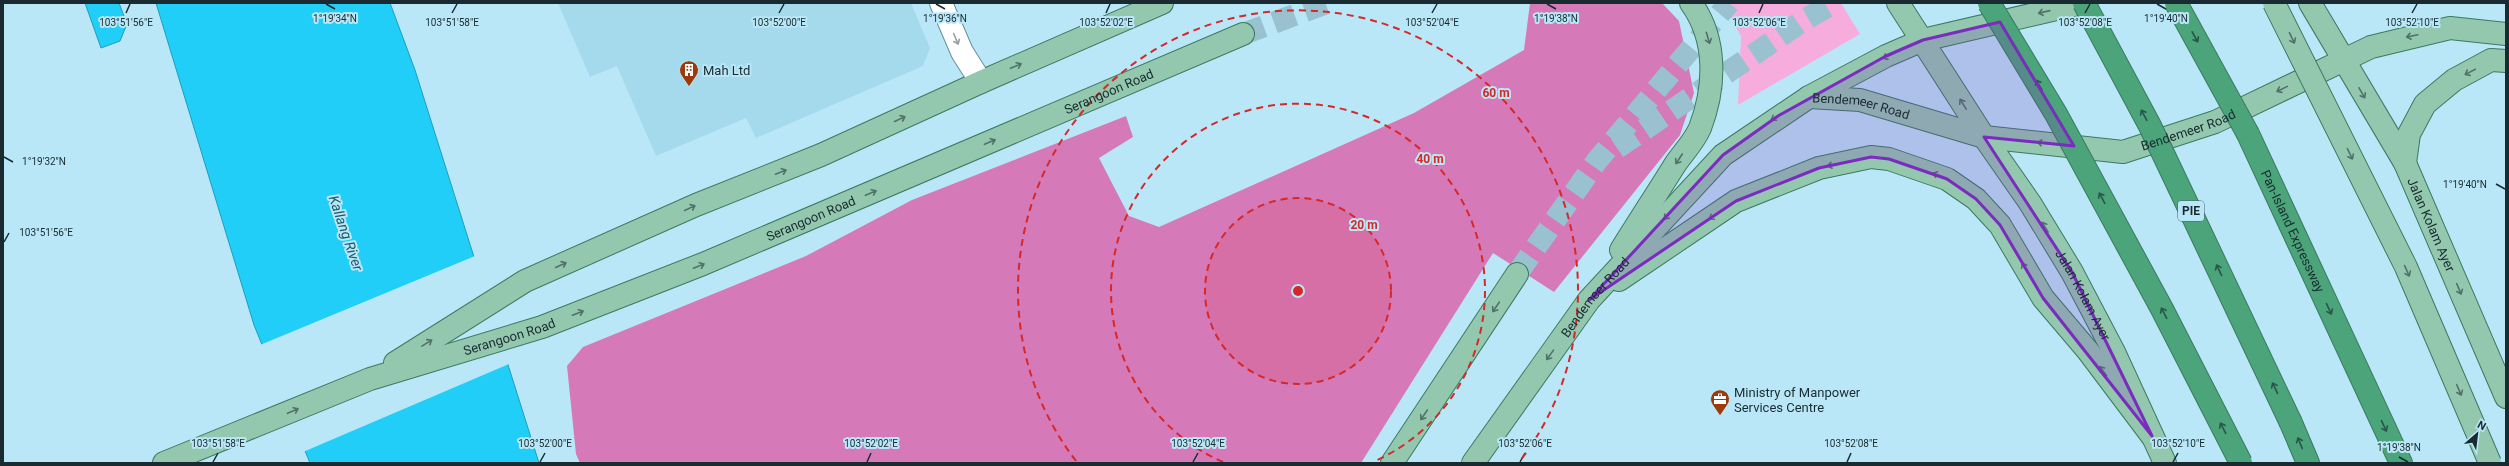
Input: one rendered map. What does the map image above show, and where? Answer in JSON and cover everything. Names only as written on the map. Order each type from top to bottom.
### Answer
[{"type":"highway","points":[[1989,3],[2056,114],[2162,309],[2241,463]]},
{"type":"highway","name":"PIE","points":[[2083,3],[2150,126],[2288,416],[2308,463]]},
{"type":"highway","name":"Pan-Island Expressway","points":[[2176,3],[2248,134],[2401,463]]},
{"type":"main road","name":"Serangoon Road","points":[[370,379],[525,281],[696,206],[821,155],[981,82],[1162,3]]},
{"type":"main road","points":[[1589,300],[1700,128],[1712,73],[1710,42],[1700,16],[1691,3]]},
{"type":"main road","name":"Jalan Kolam Ayer","points":[[1898,3],[1984,137],[2030,203],[2072,272],[2110,346],[2165,463]]},
{"type":"main road","points":[[1809,97],[1886,56],[1923,40],[2083,3]]},
{"type":"main road","points":[[2274,3],[2406,267],[2490,463]]},
{"type":"main road","name":"Jalan Kolam Ayer","points":[[2310,3],[2405,164],[2506,397]]},
{"type":"main road","name":"Bendemeer Road","points":[[1473,463],[1589,300],[1722,155],[1809,97],[1860,100],[1984,137],[2123,152],[2215,122],[2342,59],[2371,47],[2450,28],[2506,34]]},
{"type":"main road","name":"Serangoon Road","points":[[164,463],[257,427],[370,379],[542,327],[710,261],[1243,34]]},
{"type":"main road","points":[[2405,164],[2410,134],[2424,104],[2454,80],[2491,60],[2506,61]]},
{"type":"main road","points":[[1589,300],[1736,201],[1819,168],[1871,157],[1889,159],[1947,179],[1976,199],[2000,225],[2043,298],[2088,351],[2152,436]]},
{"type":"main road","points":[[1392,463],[1517,274]]},
{"type":"street","points":[[941,3],[962,52],[981,82]]},
{"type":"highlighted area","points":[[2000,22],[2074,146],[1984,137],[2072,272],[2152,436],[2043,298],[2000,225],[1976,199],[1947,179],[1889,159],[1871,157],[1819,168],[1736,201],[1589,300],[1723,155],[1778,116],[1886,56],[1923,40]]},
{"type":"shaded area","points":[[558,3],[911,3],[930,48],[923,66],[756,138],[746,118],[656,156],[617,66],[590,77]]},
{"type":"shaded area","points":[[1530,3],[1662,3],[1679,21],[1694,93],[1680,135],[1554,292],[1493,253],[1361,463],[580,463],[576,454],[567,366],[583,347],[806,256],[912,200],[1126,116],[1133,137],[1099,158],[1129,216],[1159,227],[1414,113],[1524,50]]},
{"type":"shaded area","points":[[1722,3],[1841,3],[1860,34],[1738,105],[1741,36]]},
{"type":"water","points":[[85,3],[119,3],[127,24],[120,41],[101,48]]},
{"type":"water","name":"Kallang River","points":[[156,3],[390,3],[415,70],[539,463],[310,463],[254,325]]},
{"type":"pier","points":[[475,256],[509,364],[303,452],[260,345]]},
{"type":"tunnel","points":[[1243,34],[1327,3]]},
{"type":"tunnel","points":[[1517,274],[1596,162],[1729,3]]},
{"type":"tunnel","points":[[1617,148],[1804,20],[1834,3]]},
{"type":"place","name":"Mah Ltd","points":[[689,87]]},
{"type":"place","name":"Ministry of Manpower Services Centre","points":[[1720,416]]}]
